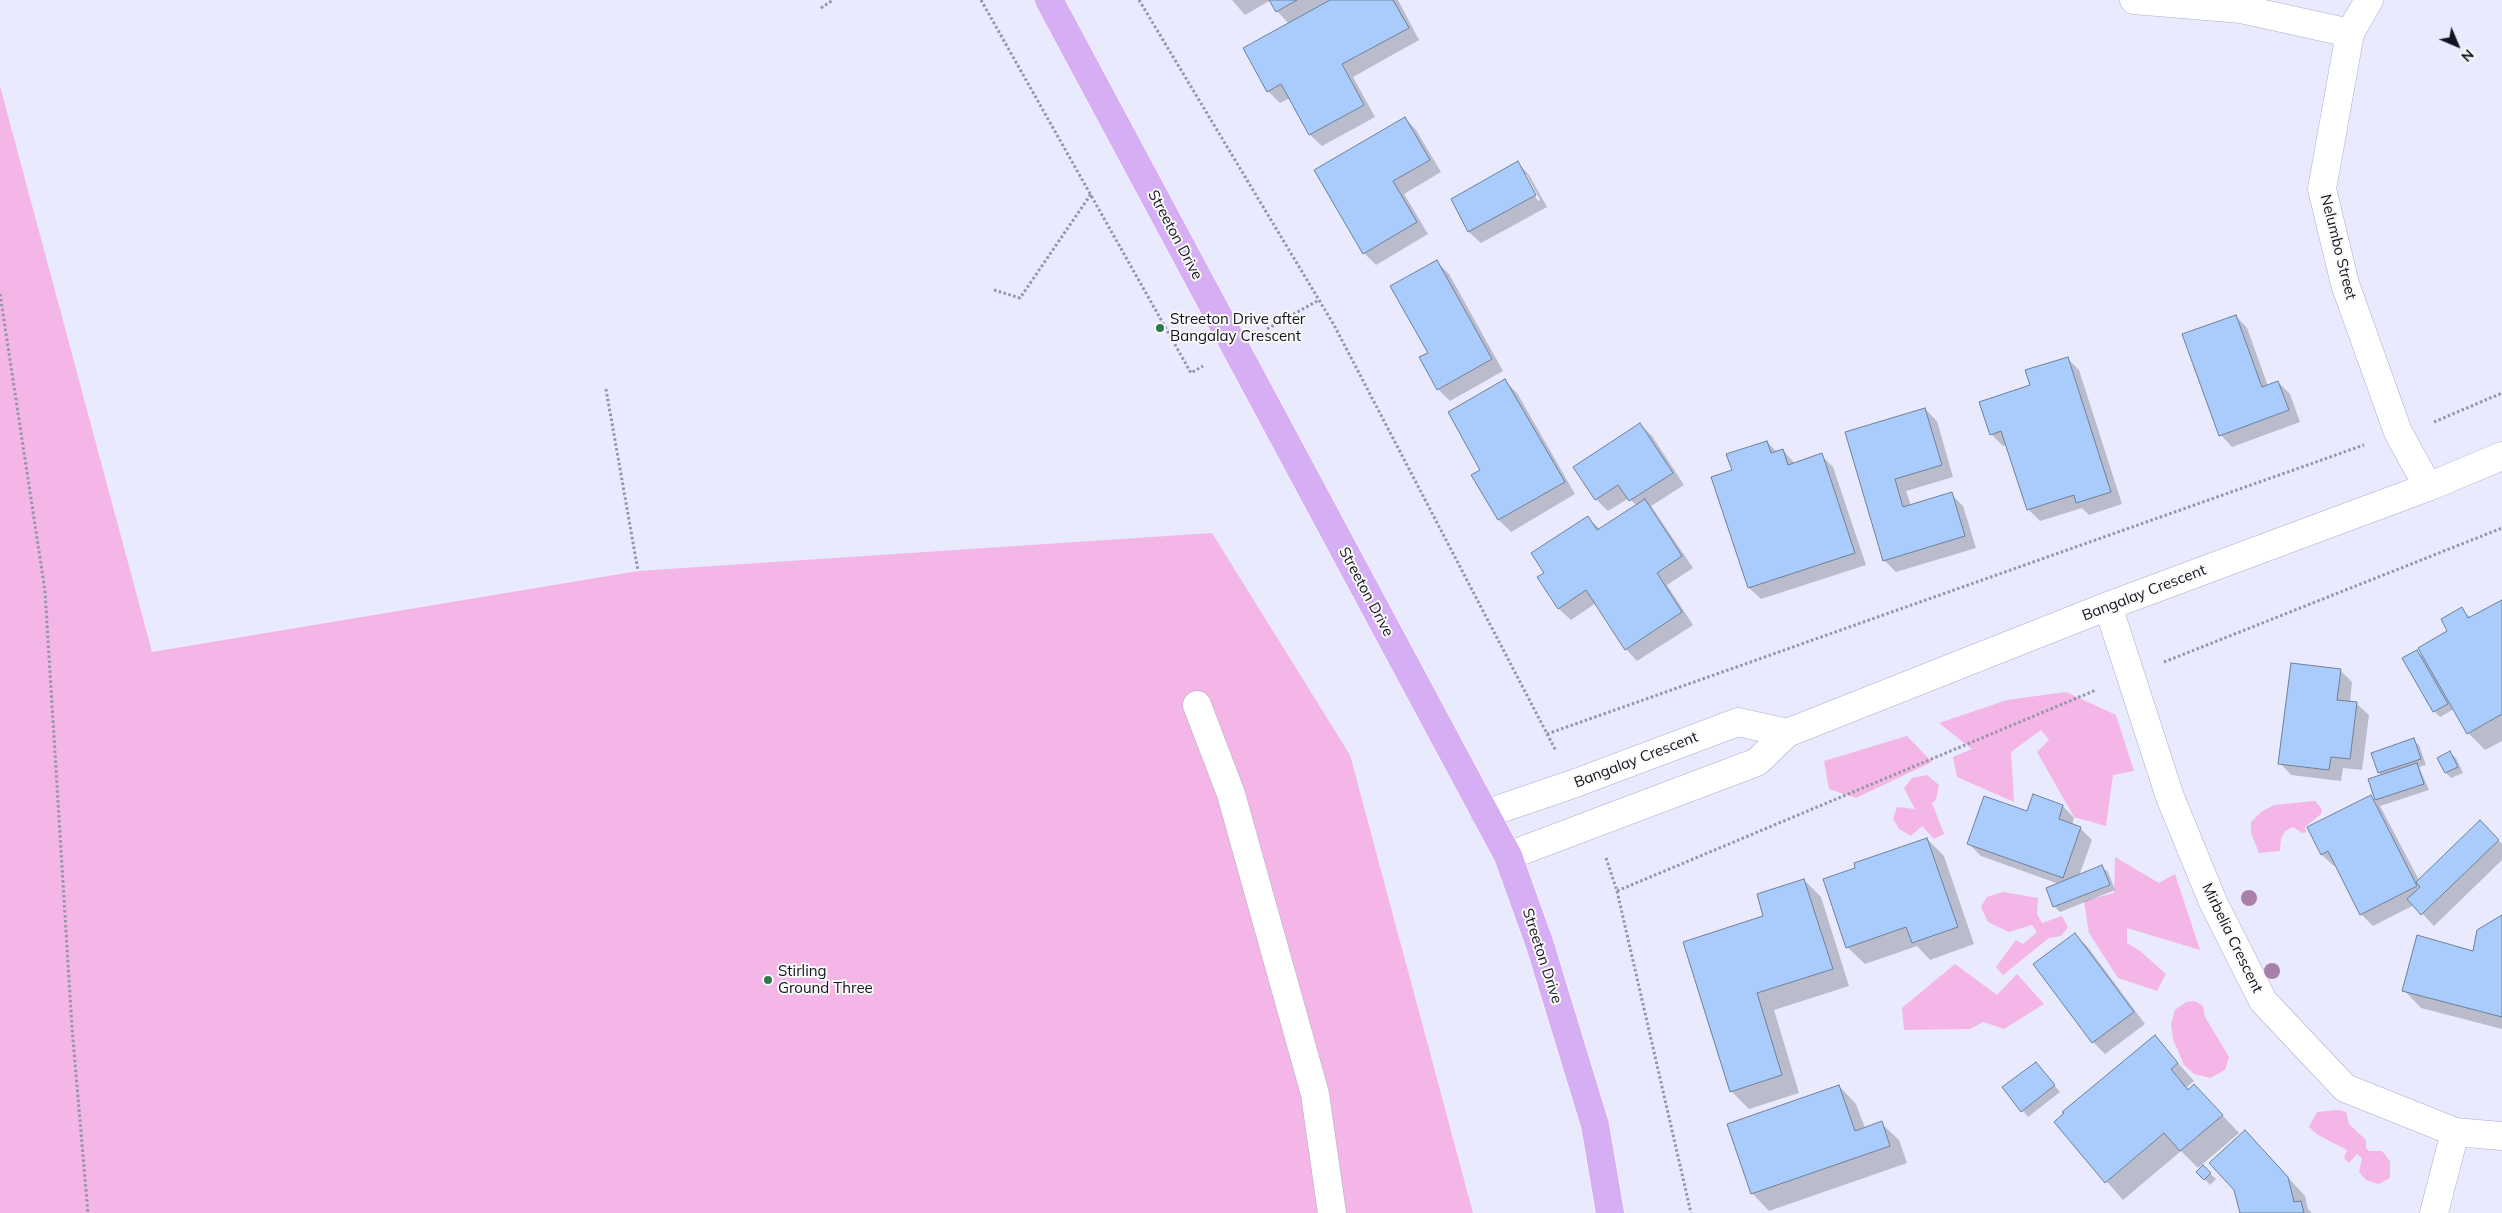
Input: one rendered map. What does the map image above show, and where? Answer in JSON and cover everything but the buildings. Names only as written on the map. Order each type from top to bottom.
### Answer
[{"type":"main road","name":"Streeton Drive","points":[[1049,0],[1508,856],[1540,945],[1595,1125],[1610,1213]]},
{"type":"street","points":[[2134,0],[2241,9],[2350,33]]},
{"type":"street","name":"Nelumbo Street","points":[[2369,0],[2350,33],[2322,189],[2345,284],[2398,432],[2428,486]]},
{"type":"street","name":"Bangalay Crescent","points":[[1508,856],[1757,762],[1787,733],[2108,606],[2428,486],[2502,456]]},
{"type":"street","name":"Mirbelia Crescent","points":[[2108,606],[2170,798],[2213,902],[2263,1001],[2345,1088],[2455,1132],[2502,1136]]},
{"type":"street","points":[[1197,704],[1231,794],[1315,1094],[1332,1213]]},
{"type":"street","name":"Bangalay Crescent","points":[[1485,814],[1573,784],[1738,722],[1787,733]]},
{"type":"street","points":[[2434,1213],[2455,1132]]},
{"type":"path","points":[[821,8],[833,0]]},
{"type":"path","points":[[1139,0],[1334,325],[1573,784]]},
{"type":"path","points":[[994,290],[1020,298],[1091,194]]},
{"type":"path","points":[[0,294],[45,591],[72,1028],[88,1213]]},
{"type":"path","points":[[606,389],[638,571]]},
{"type":"path","points":[[1547,734],[2398,432],[2437,421],[2502,393]]},
{"type":"path","points":[[1617,891],[2131,675],[2502,528]]},
{"type":"path","points":[[1593,824],[1617,891],[1691,1213]]},
{"type":"shaded area","points":[[0,86],[152,652],[638,571],[1212,533],[1350,755],[1473,1213],[0,1213]]},
{"type":"shaded area","points":[[2066,692],[2116,715],[2134,771],[2113,775],[2106,826],[2074,817],[2037,752],[2049,740],[2041,730],[2011,752],[2014,802],[1957,777],[1953,757],[1972,749],[1939,723],[2007,700]]},
{"type":"shaded area","points":[[1907,736],[1932,762],[1856,798],[1829,789],[1824,761]]},
{"type":"shaded area","points":[[1927,775],[1939,785],[1936,800],[1932,803],[1944,834],[1934,839],[1922,826],[1911,836],[1899,829],[1893,819],[1897,807],[1915,809],[1904,788],[1912,778]]},
{"type":"shaded area","points":[[2315,801],[2322,809],[2321,814],[2305,827],[2306,832],[2302,833],[2293,827],[2285,831],[2281,839],[2280,851],[2259,853],[2251,833],[2251,822],[2261,812],[2274,805]]},
{"type":"shaded area","points":[[2115,857],[2159,883],[2175,874],[2200,950],[2127,928],[2127,943],[2140,951],[2166,974],[2157,991],[2118,978],[2089,933],[2084,901],[2114,893]]},
{"type":"shaded area","points":[[2003,892],[2038,898],[2037,914],[2042,923],[2062,916],[2068,927],[2061,936],[2049,938],[2003,975],[1996,967],[2016,940],[2023,944],[2037,932],[2032,925],[2009,932],[1988,922],[1981,907],[1987,897]]},
{"type":"shaded area","points":[[1955,964],[1997,995],[2017,974],[2044,1004],[2004,1029],[1983,1022],[1970,1029],[1904,1030],[1902,1008]]},
{"type":"shaded area","points":[[2195,1001],[2203,1006],[2205,1017],[2229,1057],[2225,1070],[2210,1078],[2194,1074],[2184,1065],[2173,1039],[2171,1024],[2175,1010],[2186,1002]]},
{"type":"shaded area","points":[[2339,1110],[2346,1112],[2349,1124],[2366,1140],[2366,1148],[2369,1151],[2382,1151],[2390,1161],[2390,1178],[2379,1184],[2366,1180],[2359,1172],[2362,1158],[2357,1154],[2349,1163],[2344,1158],[2347,1150],[2318,1135],[2309,1127],[2317,1112]]},
{"type":"place","name":"Streeton Drive after Bangalay Crescent","points":[[1160,328]]},
{"type":"place","name":"Stirling Ground Three","points":[[768,980]]}]
